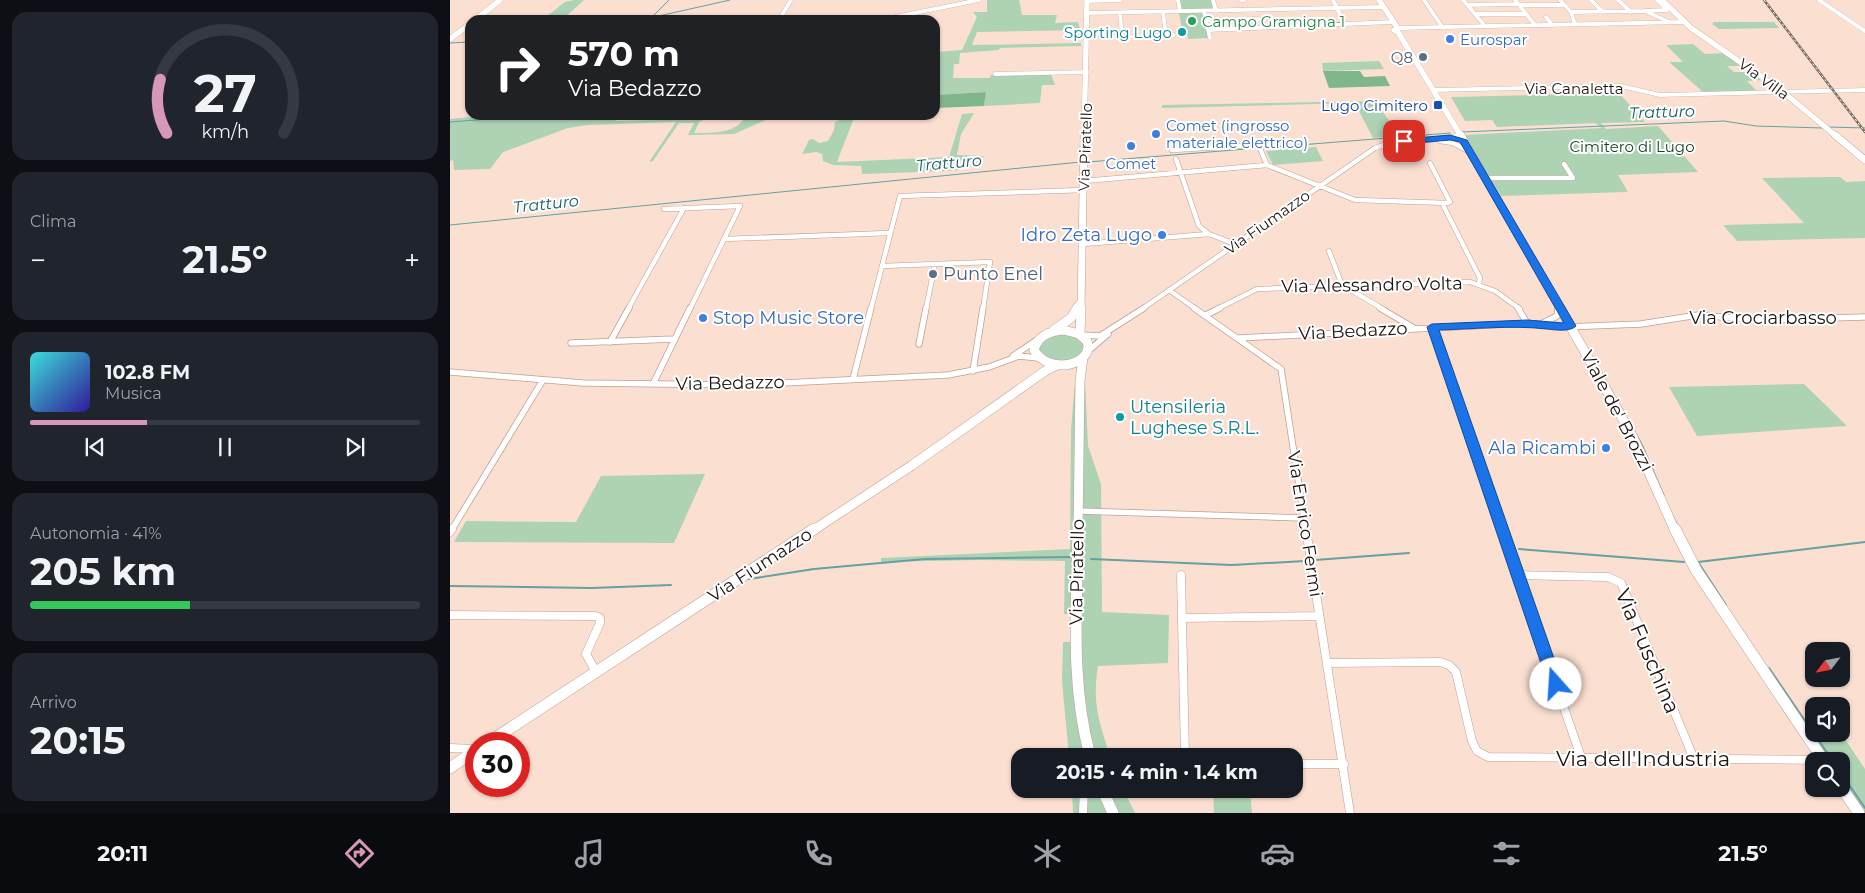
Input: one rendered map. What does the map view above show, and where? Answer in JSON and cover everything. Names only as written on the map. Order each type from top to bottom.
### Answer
[{"type":"main road","name":"Viale de' Brozzi","points":[[1461,137],[1471,152]]},
{"type":"main road","name":"Via Piratello","points":[[1078,512],[1076,679],[1082,722],[1088,748]]},
{"type":"street","points":[[481,15],[500,0]]},
{"type":"street","points":[[783,15],[791,0]]},
{"type":"street","points":[[905,15],[979,0]]},
{"type":"street","points":[[1090,0],[1120,0]]},
{"type":"street","name":"Via Piratello","points":[[1081,335],[1087,14],[1090,0]]},
{"type":"street","points":[[1178,0],[1180,11]]},
{"type":"street","points":[[1213,0],[1216,11]]},
{"type":"street","points":[[1333,0],[1345,24]]},
{"type":"street","name":"Viale de' Brozzi","points":[[1379,0],[1461,137]]},
{"type":"street","points":[[1424,0],[1443,28]]},
{"type":"street","points":[[1463,0],[1484,26]]},
{"type":"street","points":[[1515,0],[1535,25]]},
{"type":"street","points":[[1560,0],[1571,12],[1575,24]]},
{"type":"street","points":[[1587,0],[1601,12]]},
{"type":"street","points":[[1591,0],[1601,12]]},
{"type":"street","points":[[1618,0],[1631,12]]},
{"type":"street","points":[[1571,12],[1667,10],[1657,0]]},
{"type":"street","name":"Via Villa","points":[[1662,0],[1685,22],[1782,91],[1865,160]]},
{"type":"street","points":[[1819,0],[1865,31]]},
{"type":"street","points":[[1509,4],[1517,14]]},
{"type":"street","points":[[1467,5],[1564,5]]},
{"type":"street","points":[[1144,6],[1144,12]]},
{"type":"street","points":[[1087,14],[1383,7]]},
{"type":"street","points":[[1256,10],[1262,28]]},
{"type":"street","points":[[1204,11],[1210,38]]},
{"type":"street","points":[[1645,11],[1671,23]]},
{"type":"street","points":[[1163,12],[1166,35]]},
{"type":"street","points":[[1120,13],[1122,37],[1174,35]]},
{"type":"street","points":[[1475,14],[1526,14]]},
{"type":"street","points":[[1546,17],[1552,25]]},
{"type":"street","points":[[1206,20],[1259,19]]},
{"type":"street","points":[[1208,30],[1345,24],[1397,28],[1443,28],[1685,22]]},
{"type":"street","points":[[450,39],[465,28]]},
{"type":"street","points":[[996,74],[1087,72]]},
{"type":"street","name":"Via Canaletta","points":[[1433,90],[1621,86],[1652,94],[1865,90]]},
{"type":"street","name":"Via Fiumazzo","points":[[1085,355],[1118,326],[1375,148],[1390,143],[1461,137]]},
{"type":"street","name":"Via Fiumazzo","points":[[1453,143],[1461,137]]},
{"type":"street","name":"Via Fiumazzo","points":[[1425,139],[1453,143],[1471,152]]},
{"type":"street","points":[[1172,150],[1256,145],[1260,148],[1267,165]]},
{"type":"street","name":"Viale de' Brozzi","points":[[1471,152],[1633,437],[1677,534],[1696,570],[1818,752]]},
{"type":"street","points":[[1176,158],[1199,226],[1209,234],[1235,244]]},
{"type":"street","points":[[1084,181],[1267,165],[1355,200],[1443,205],[1450,202],[1430,163]]},
{"type":"street","points":[[1485,178],[1573,178],[1564,164]]},
{"type":"street","points":[[853,379],[900,196],[1084,190]]},
{"type":"street","points":[[1443,205],[1480,278],[1479,283]]},
{"type":"street","points":[[653,384],[740,206],[664,209]]},
{"type":"street","points":[[610,342],[684,208]]},
{"type":"street","points":[[724,239],[890,233]]},
{"type":"street","points":[[1083,244],[1209,234]]},
{"type":"street","points":[[1329,251],[1342,285],[1414,328]]},
{"type":"street","points":[[882,266],[990,262],[973,371]]},
{"type":"street","points":[[919,344],[935,264]]},
{"type":"street","name":"Via Alessandro Volta","points":[[1206,315],[1257,289],[1342,285],[1479,283],[1522,311],[1527,323]]},
{"type":"street","name":"Via Enrico Fermi","points":[[1169,290],[1281,369],[1303,518],[1344,764],[1350,813]]},
{"type":"street","name":"Via Piratello","points":[[1052,332],[1075,314],[1082,294]]},
{"type":"street","points":[[1543,323],[1557,316],[1559,312],[1558,303]]},
{"type":"street","name":"Via Crociarbasso","points":[[1571,326],[1641,324],[1698,315],[1758,320],[1865,317]]},
{"type":"street","name":"Via Bedazzo","points":[[1239,338],[1527,323],[1556,322],[1571,326]]},
{"type":"street","name":"Via Bedazzo","points":[[1527,323],[1557,327],[1571,326]]},
{"type":"street","name":"Via Fiumazzo","points":[[1081,335],[1100,336],[1118,326]]},
{"type":"street","points":[[1432,327],[1581,758]]},
{"type":"street","name":"Via Bedazzo","points":[[1557,327],[1571,332],[1580,342]]},
{"type":"street","points":[[1031,383],[1038,370],[1039,358],[1034,350],[1039,339],[1052,332],[1069,331],[1081,335],[1088,345],[1085,355],[1076,362],[1059,365]]},
{"type":"street","points":[[571,343],[675,339]]},
{"type":"street","name":"Via Bedazzo","points":[[1008,359],[1039,339]]},
{"type":"street","name":"Via Piratello","points":[[1078,512],[1080,386],[1085,355]]},
{"type":"street","name":"Via Bedazzo","points":[[450,372],[543,380],[742,385],[919,377],[973,371],[1023,356],[1039,358]]},
{"type":"street","points":[[1039,358],[1074,371],[1080,386]]},
{"type":"street","name":"Via Fiumazzo","points":[[504,732],[911,466],[1031,383],[1045,371],[1059,365]]},
{"type":"street","points":[[450,532],[543,380]]},
{"type":"street","points":[[1078,512],[1303,518]]},
{"type":"street","points":[[1181,574],[1185,748]]},
{"type":"street","name":"Via Fuschina","points":[[1518,575],[1608,577],[1621,583],[1694,759]]},
{"type":"street","points":[[450,615],[595,616],[600,618],[600,624],[586,654],[596,672]]},
{"type":"street","points":[[1182,618],[1319,616]]},
{"type":"street","name":"Via dell'Industria","points":[[1327,663],[1440,662],[1449,665],[1456,672],[1472,741],[1477,751],[1494,758],[1805,760]]},
{"type":"street","points":[[450,748],[465,749]]},
{"type":"street","points":[[450,768],[465,757]]},
{"type":"street","points":[[1303,764],[1344,764]]},
{"type":"street","points":[[1848,797],[1859,813]]},
{"type":"street","points":[[1083,813],[1084,798]]},
{"type":"street","points":[[1106,798],[1113,813]]},
{"type":"green space","points":[[584,0],[568,15],[548,15],[565,2]]},
{"type":"green space","points":[[987,0],[1019,0],[1022,15],[1057,15],[1055,23],[1078,22],[1080,30],[977,32],[972,45],[1081,43],[1081,46],[1000,48],[999,50],[960,53],[959,64],[954,64],[953,78],[990,78],[991,75],[1051,74],[1055,85],[1042,85],[1040,103],[984,106],[986,92],[940,95],[940,52],[962,50],[977,17],[973,12],[987,12]]},
{"type":"green space","points":[[1180,0],[1211,0],[1213,9],[1182,9]]},
{"type":"green space","name":"Campo Gramigna 1","points":[[1202,12],[1209,38],[1188,39],[1186,29],[1182,29],[1179,13]]},
{"type":"green space","points":[[1714,22],[1774,22],[1779,28],[1719,29],[1712,24]]},
{"type":"green space","points":[[1693,44],[1705,54],[1724,53],[1744,66],[1727,66],[1734,72],[1751,72],[1763,80],[1747,81],[1757,91],[1703,92],[1669,62],[1683,62],[1666,45]]},
{"type":"green space","points":[[1379,61],[1384,69],[1323,71],[1322,63]]},
{"type":"green space","points":[[1323,71],[1360,71],[1364,77],[1385,76],[1390,86],[1329,88]]},
{"type":"green space","points":[[986,92],[984,106],[940,108],[940,95]]},
{"type":"green space","name":"Cimitero di Lugo","points":[[1619,93],[1645,122],[1601,123],[1606,129],[1658,126],[1698,172],[1618,175],[1628,192],[1501,196],[1464,135],[1602,128],[1595,123],[1497,127],[1492,120],[1465,121],[1451,97]]},
{"type":"green space","points":[[1375,101],[1390,122],[1408,121],[1417,135],[1373,138],[1355,103],[1162,108],[1162,105]]},
{"type":"green space","points":[[974,113],[961,134],[957,155],[984,156],[982,158],[955,161],[950,166],[960,166],[959,170],[862,174],[861,166],[833,165],[823,161],[822,154],[816,152],[802,154],[809,140],[813,139],[819,143],[828,141],[834,130],[835,122],[853,120],[837,162],[949,157],[962,114]]},
{"type":"green space","points":[[465,118],[465,120],[703,120],[699,122],[694,133],[724,131],[737,126],[742,121],[766,120],[734,134],[688,135],[694,123],[679,123],[653,161],[649,162],[676,122],[588,125],[568,128],[503,152],[490,169],[454,170],[453,160],[450,161],[450,119]]},
{"type":"green space","points":[[1316,147],[1323,161],[1273,165],[1266,151]]},
{"type":"green space","points":[[1840,177],[1846,182],[1865,181],[1865,238],[1737,241],[1723,225],[1804,223],[1762,178]]},
{"type":"green space","points":[[1075,334],[1085,344],[1080,357],[1061,363],[1039,355],[1038,346],[1049,335]]},
{"type":"green space","points":[[1085,379],[1088,446],[1101,484],[1102,612],[1169,615],[1168,663],[1098,666],[1096,702],[1108,748],[1068,748],[1062,681],[1063,642],[1070,642],[1070,615],[1064,614],[1065,561],[881,562],[881,558],[1070,549],[1071,430],[1075,380]]},
{"type":"green space","points":[[1804,384],[1847,426],[1697,436],[1669,387]]},
{"type":"green space","points":[[705,474],[674,543],[454,542],[466,521],[576,522],[601,476]]},
{"type":"green space","points":[[1805,731],[1805,741],[1799,732]]},
{"type":"green space","points":[[1806,742],[1847,742],[1865,769],[1865,813],[1852,813],[1845,797],[1850,797],[1850,752],[1812,752]]},
{"type":"green space","points":[[1072,798],[1128,798],[1135,813],[1073,813]]},
{"type":"green space","points":[[1213,798],[1251,798],[1252,813],[1214,813]]},
{"type":"waterway","points":[[654,15],[669,0]]},
{"type":"waterway","points":[[663,15],[730,0]]},
{"type":"waterway","points":[[450,43],[465,42]]},
{"type":"waterway","points":[[450,122],[475,120]]},
{"type":"waterway","name":"Tratturo","points":[[1462,132],[1724,121],[1756,126],[1822,128]]},
{"type":"waterway","name":"Tratturo","points":[[1828,127],[1865,128]]},
{"type":"waterway","name":"Tratturo","points":[[1262,148],[1450,133]]},
{"type":"waterway","name":"Tratturo","points":[[1088,162],[1258,148]]},
{"type":"waterway","name":"Tratturo","points":[[450,225],[1081,162]]},
{"type":"waterway","points":[[1590,352],[1642,444],[1664,495]]},
{"type":"waterway","points":[[1670,510],[1677,524]]},
{"type":"waterway","points":[[1726,605],[1698,562],[1865,542]]},
{"type":"waterway","points":[[1519,549],[1684,562]]},
{"type":"waterway","points":[[1315,560],[1409,553]]},
{"type":"waterway","points":[[749,579],[814,569],[925,559],[1071,557]]},
{"type":"waterway","points":[[1091,559],[1232,565],[1305,561]]},
{"type":"waterway","points":[[450,586],[592,588],[671,585]]},
{"type":"waterway","points":[[1769,668],[1827,752]]},
{"type":"waterway","points":[[1850,786],[1865,808]]},
{"type":"railway","points":[[1764,0],[1865,132]]},
{"type":"place","name":"Campo Gramigna 1","points":[[1192,21]]},
{"type":"place","name":"Sporting Lugo","points":[[1182,32]]},
{"type":"place","name":"Eurospar","points":[[1450,39]]},
{"type":"place","name":"Q8","points":[[1423,57]]},
{"type":"place","name":"Lugo Cimitero","points":[[1438,105]]},
{"type":"place","name":"Comet (ingrosso materiale elettrico)","points":[[1156,134]]},
{"type":"place","name":"Comet","points":[[1131,146]]},
{"type":"place","name":"Idro Zeta Lugo","points":[[1162,235]]},
{"type":"place","name":"Punto Enel","points":[[933,274]]},
{"type":"place","name":"Stop Music Store","points":[[703,318]]},
{"type":"place","name":"Utensileria Lughese S.R.L.","points":[[1120,417]]},
{"type":"place","name":"Ala Ricambi","points":[[1606,448]]},
{"type":"route","points":[[1404,141],[1450,138],[1463,140],[1571,326],[1557,327],[1527,323],[1432,327],[1556,684]]}]
